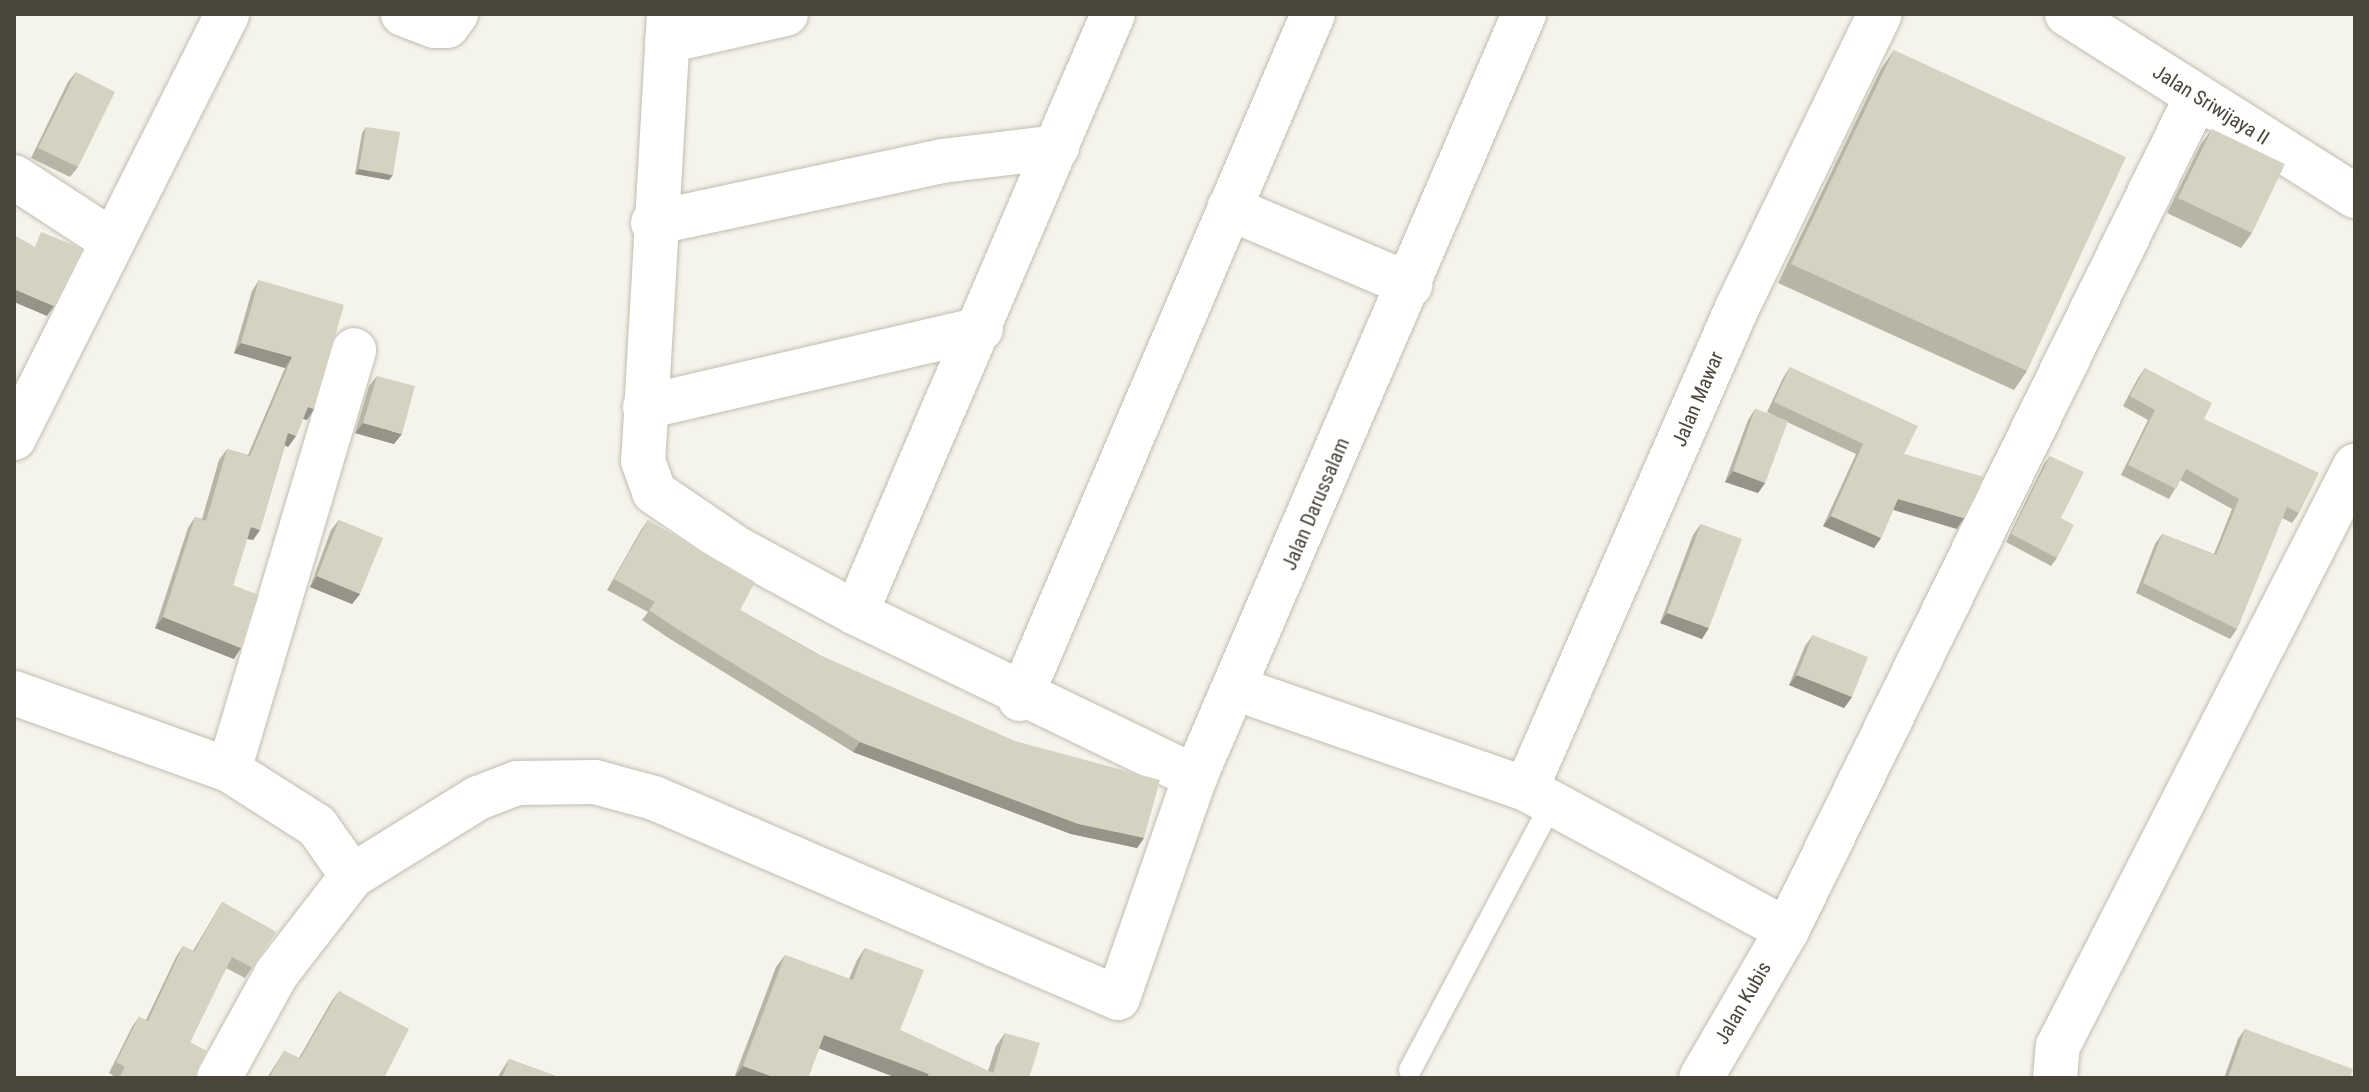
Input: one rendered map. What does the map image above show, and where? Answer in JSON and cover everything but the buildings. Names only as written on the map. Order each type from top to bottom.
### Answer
[{"type":"street","points":[[14,438],[109,239],[227,14]]},
{"type":"street","points":[[403,14],[434,26],[447,26],[456,14]]},
{"type":"street","points":[[786,14],[668,28],[653,223],[643,461],[654,492],[738,549],[856,613],[1020,699],[1195,777]]},
{"type":"street","points":[[856,613],[981,329],[1113,14]]},
{"type":"street","points":[[1020,699],[1313,14]]},
{"type":"street","name":"Jalan Darussalam","points":[[352,876],[478,798],[517,783],[595,782],[654,798],[1118,998],[1195,777],[1237,689],[1524,14]]},
{"type":"street","name":"Jalan Mawar","points":[[1538,797],[1737,308],[1880,14]]},
{"type":"street","name":"Jalan Sriwijaya II","points":[[2067,14],[2355,196]]},
{"type":"street","name":"Jalan Kubis","points":[[1701,1078],[1787,930],[2197,96]]},
{"type":"street","points":[[653,223],[942,161],[1057,147]]},
{"type":"street","points":[[14,177],[109,239]]},
{"type":"street","points":[[1229,208],[1410,285]]},
{"type":"street","points":[[645,407],[981,329]]},
{"type":"street","points":[[229,770],[354,350]]},
{"type":"street","points":[[2055,1078],[2058,1046],[2355,466]]},
{"type":"street","points":[[1237,689],[1538,797],[1787,930]]},
{"type":"street","points":[[14,693],[229,770],[317,826],[352,876],[277,973],[219,1078]]},
{"type":"lane","points":[[1410,1070],[1538,797]]}]
